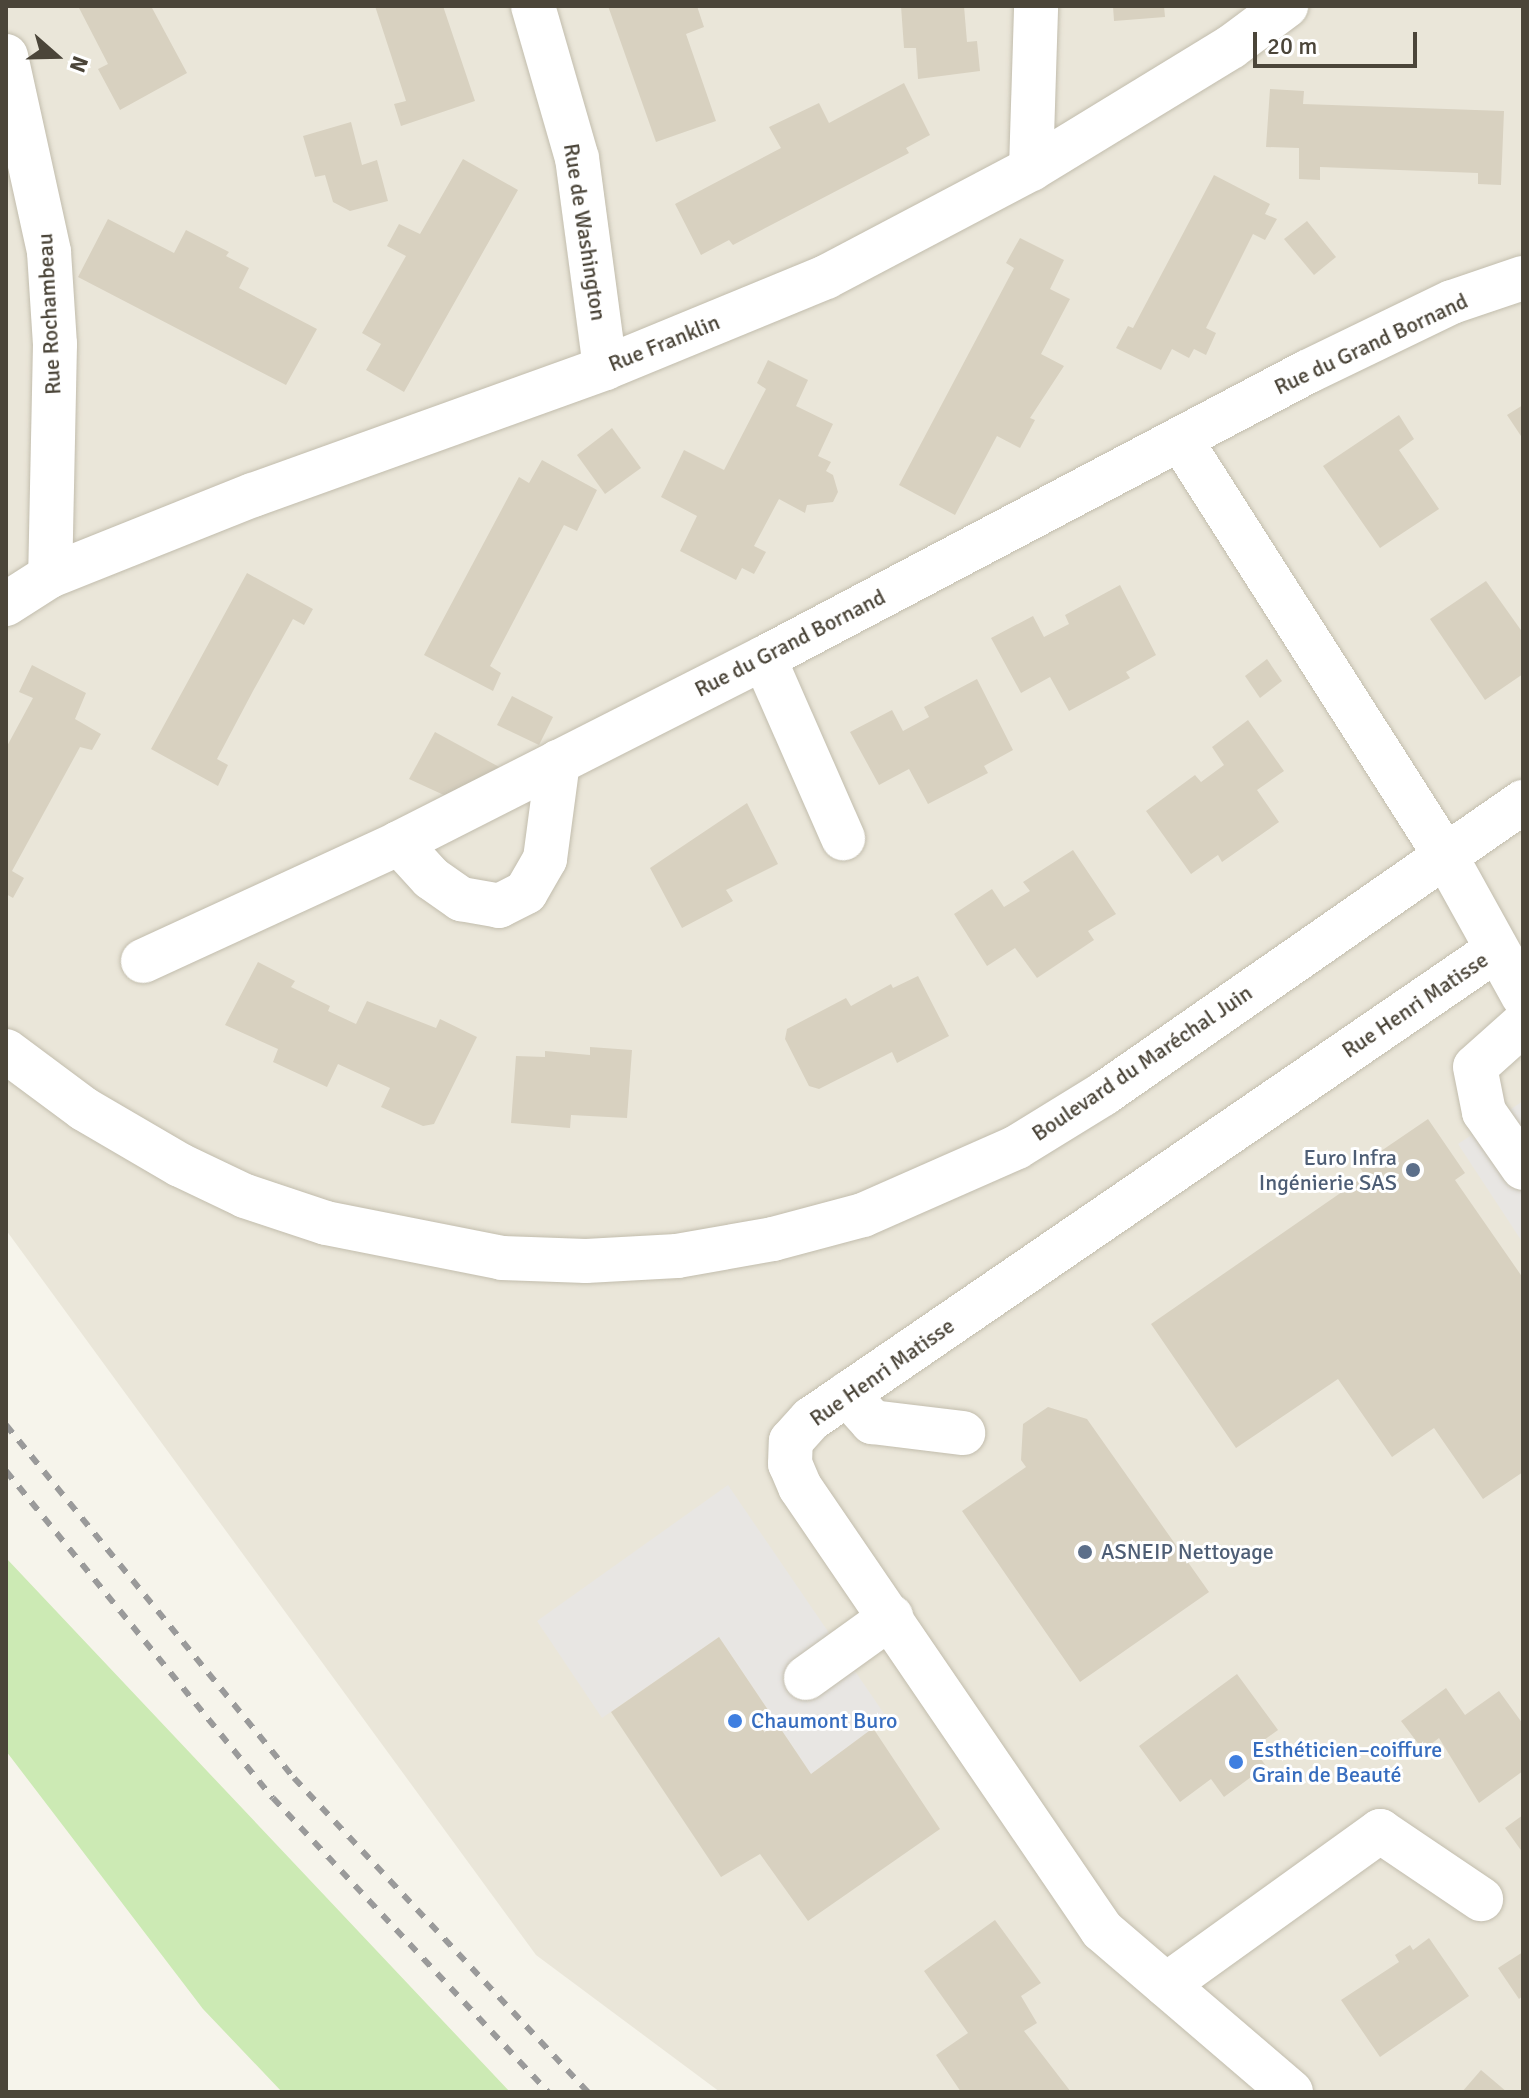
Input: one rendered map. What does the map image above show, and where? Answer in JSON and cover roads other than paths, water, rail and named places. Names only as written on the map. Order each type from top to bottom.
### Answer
[{"type":"street","name":"Rue de Washington","points":[[533,6],[577,158],[605,368]]},
{"type":"street","points":[[1031,169],[1036,6]]},
{"type":"street","name":"Rue Franklin","points":[[6,604],[50,576],[253,495],[605,368],[826,277],[1031,169],[1231,47],[1286,6]]},
{"type":"street","name":"Rue Rochambeau","points":[[6,56],[35,171],[49,252],[55,344],[50,576]]},
{"type":"street","name":"Rue du Grand Bornand","points":[[143,961],[399,843],[764,658],[1180,439],[1452,302],[1523,278]]},
{"type":"street","points":[[1180,439],[1445,855],[1523,996]]},
{"type":"street","points":[[764,658],[843,838]]},
{"type":"street","points":[[399,843],[431,878],[461,899],[499,906],[526,892],[545,859],[558,762]]},
{"type":"street","name":"Boulevard du Maréchal Juin","points":[[6,1051],[84,1109],[180,1165],[245,1196],[326,1223],[502,1258],[586,1261],[677,1256],[773,1239],[863,1215],[1017,1147],[1103,1094],[1523,802]]},
{"type":"street","name":"Rue Henri Matisse","points":[[1291,2092],[1102,1930],[800,1487],[790,1464],[791,1441],[811,1419],[1496,950]]},
{"type":"street","points":[[1523,1024],[1475,1067],[1484,1112],[1523,1168]]},
{"type":"street","points":[[847,1394],[872,1422],[963,1433]]},
{"type":"street","points":[[806,1678],[891,1617]]},
{"type":"street","points":[[1152,1973],[1380,1831],[1481,1899]]},
{"type":"railway","points":[[6,1425],[294,1778],[588,2092]]},
{"type":"railway","points":[[6,1471],[273,1798],[548,2092]]},
{"type":"place","name":"Euro Infra Ingénierie SAS","points":[[1413,1170]]},
{"type":"place","name":"ASNEIP Nettoyage","points":[[1085,1552]]},
{"type":"place","name":"Chaumont Buro","points":[[735,1721]]},
{"type":"place","name":"Esthéticien–coiffure Grain de Beauté","points":[[1236,1762]]}]
